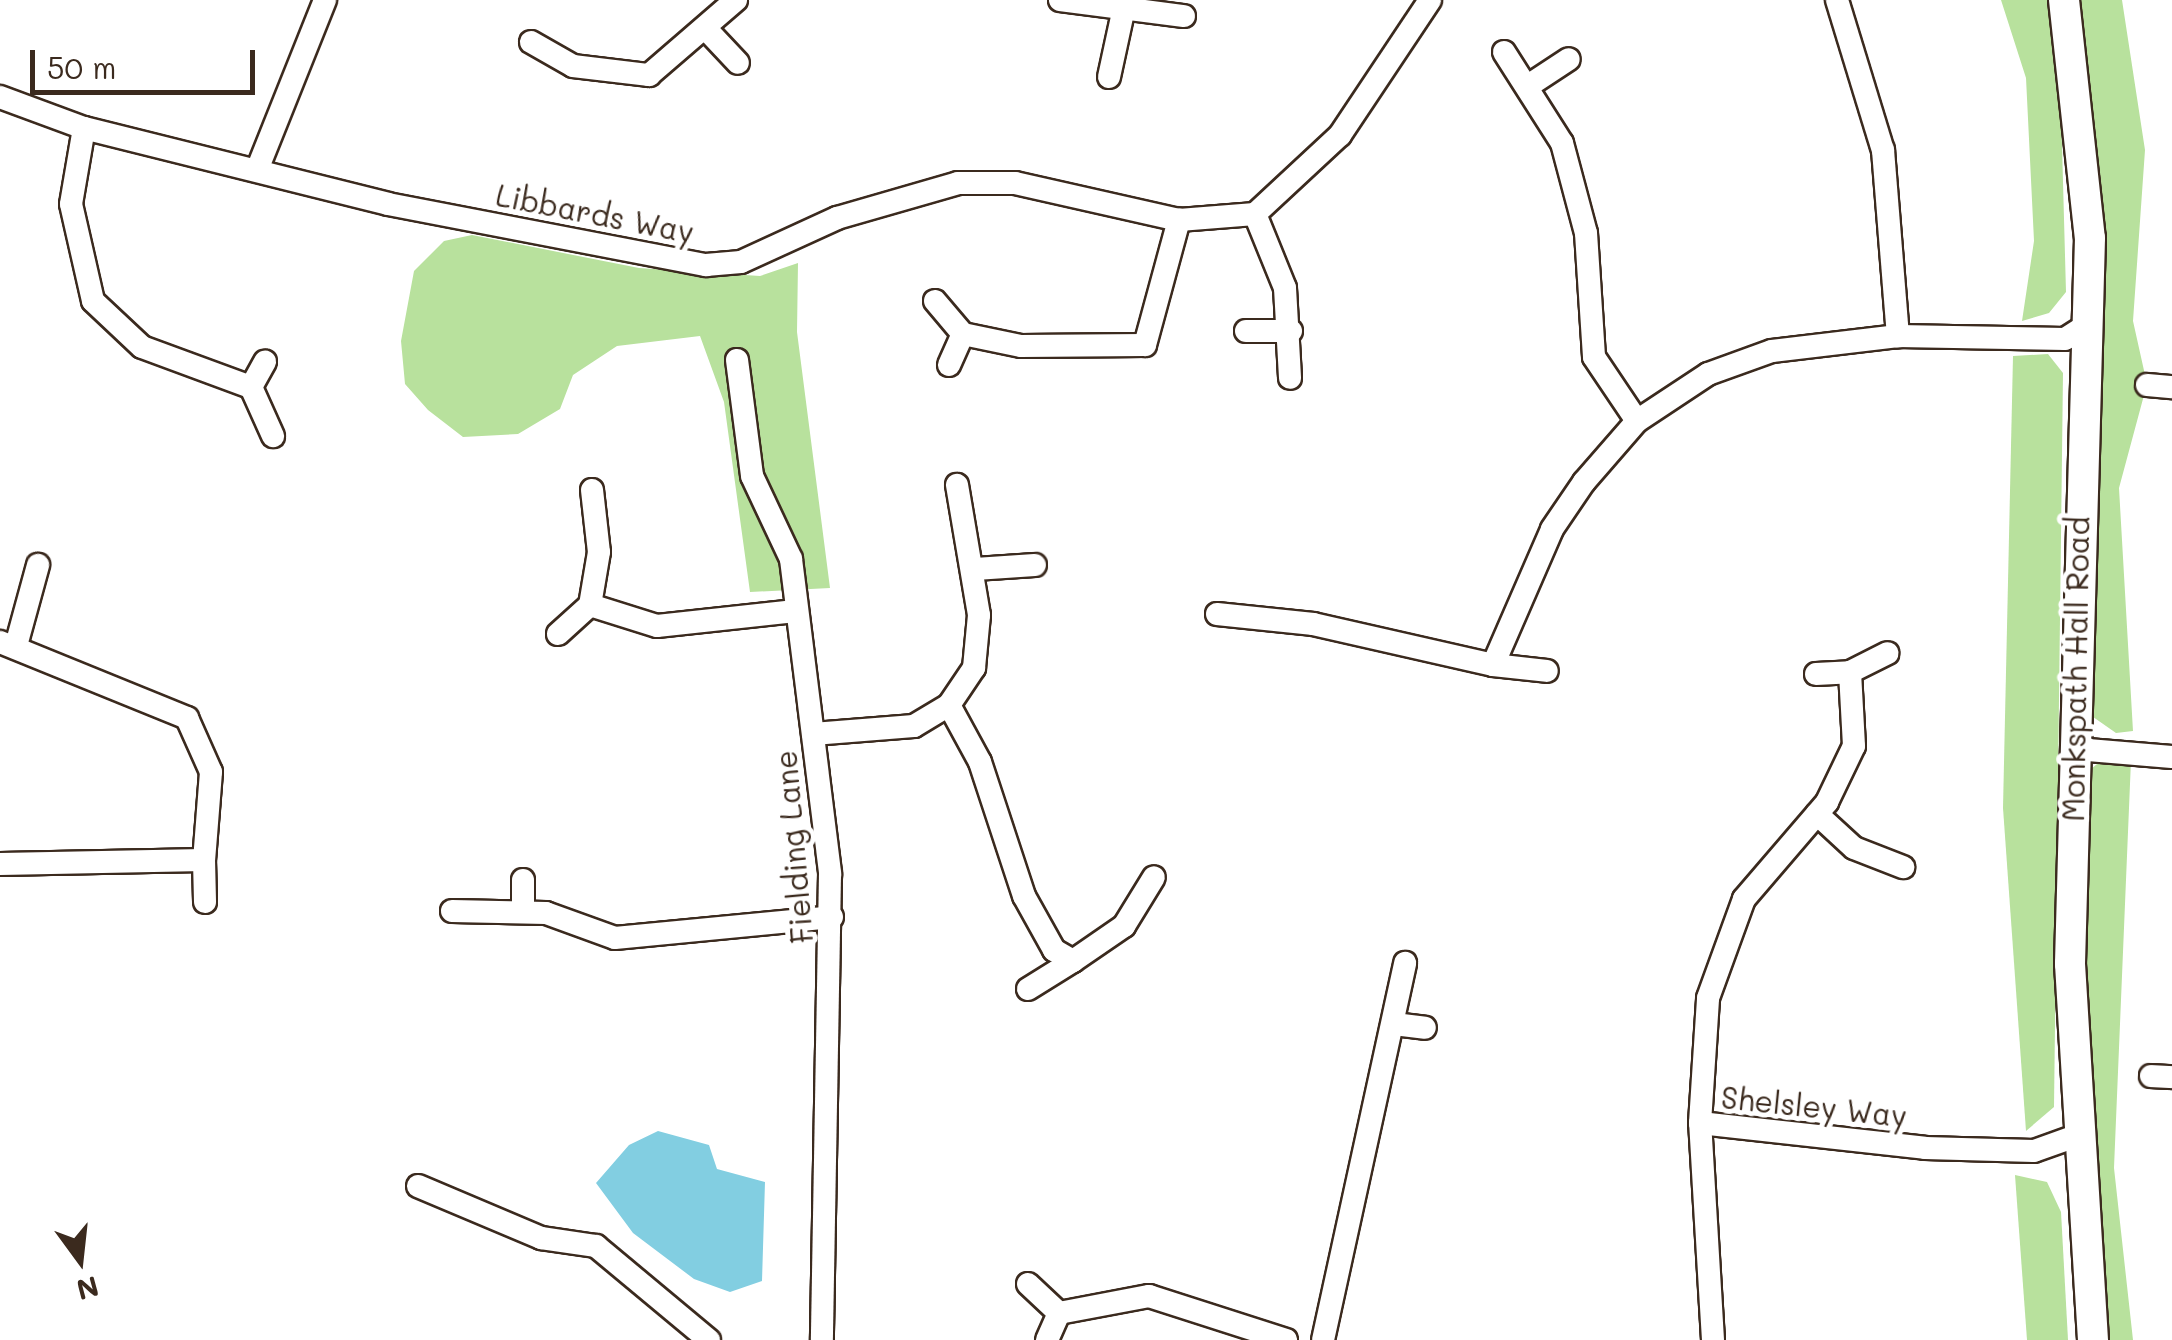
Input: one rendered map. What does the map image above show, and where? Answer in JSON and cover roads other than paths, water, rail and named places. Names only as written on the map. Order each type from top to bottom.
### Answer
[{"type":"street","points":[[257,170],[325,0]]},
{"type":"street","points":[[531,42],[573,66],[633,78],[707,30],[736,0]]},
{"type":"street","points":[[1060,0],[1123,12],[1184,16]]},
{"type":"street","points":[[1290,378],[1292,330],[1255,214],[1340,135],[1430,0]]},
{"type":"street","points":[[1837,0],[1882,150],[1898,336]]},
{"type":"street","name":"Monkspath Hall Road","points":[[2064,0],[2090,238],[2082,328],[2074,739],[2076,1136],[2092,1340]]},
{"type":"street","points":[[1110,77],[1123,12]]},
{"type":"street","points":[[707,30],[738,63]]},
{"type":"street","points":[[1504,52],[1531,84],[1562,143],[1586,233],[1594,357],[1637,421]]},
{"type":"street","points":[[1531,84],[1569,59]]},
{"type":"street","name":"Libbards Way","points":[[0,98],[84,128],[257,170],[706,266],[741,262],[837,218],[958,183],[1015,182],[1178,220],[1255,214]]},
{"type":"street","points":[[84,128],[71,204],[93,302],[142,347],[251,387],[272,436]]},
{"type":"street","points":[[935,300],[963,334],[1022,346],[1145,346],[1178,220]]},
{"type":"street","points":[[1493,665],[1552,529],[1637,421],[1708,374],[1772,351],[1898,336],[2065,338],[2082,328]]},
{"type":"street","points":[[1246,331],[1292,330]]},
{"type":"street","points":[[948,365],[963,334]]},
{"type":"street","name":"Fielding Lane","points":[[738,360],[752,476],[791,559],[832,917],[822,1340]]},
{"type":"street","points":[[251,387],[265,362]]},
{"type":"street","points":[[2147,385],[2172,387]]},
{"type":"street","points":[[813,734],[914,726],[949,705],[974,668],[975,568],[958,485]]},
{"type":"street","points":[[558,634],[590,605],[600,552],[592,490]]},
{"type":"street","points":[[975,568],[1035,565]]},
{"type":"street","points":[[38,566],[8,642],[187,718],[212,772],[204,860],[205,902]]},
{"type":"street","points":[[590,605],[657,626],[796,611]]},
{"type":"street","points":[[1217,614],[1313,624],[1493,665],[1548,672]]},
{"type":"street","points":[[1816,674],[1850,672],[1888,653]]},
{"type":"street","points":[[1700,1124],[1708,998],[1744,899],[1817,814],[1854,746],[1850,672]]},
{"type":"street","points":[[949,705],[980,762],[1024,896],[1054,950],[1073,961]]},
{"type":"street","points":[[2074,739],[2088,750],[2172,756]]},
{"type":"street","points":[[1817,814],[1854,848],[1903,868]]},
{"type":"street","points":[[0,864],[204,860]]},
{"type":"street","points":[[1028,989],[1124,926],[1154,877]]},
{"type":"street","points":[[523,880],[523,910]]},
{"type":"street","points":[[452,911],[523,910],[615,938],[832,917]]},
{"type":"street","points":[[1323,1340],[1405,963]]},
{"type":"street","points":[[1394,1024],[1425,1028]]},
{"type":"street","name":"Shelsley Way","points":[[1714,1340],[1700,1124],[1926,1148],[2034,1151],[2076,1136]]},
{"type":"street","points":[[418,1186],[540,1238],[596,1246],[709,1340]]},
{"type":"street","points":[[1028,1284],[1059,1313]]},
{"type":"street","points":[[1059,1313],[1149,1296],[1286,1340]]},
{"type":"street","points":[[1047,1340],[1059,1313]]},
{"type":"water","points":[[658,1131],[709,1145],[717,1169],[765,1182],[762,1281],[730,1292],[694,1279],[633,1233],[596,1183],[629,1145]]}]
